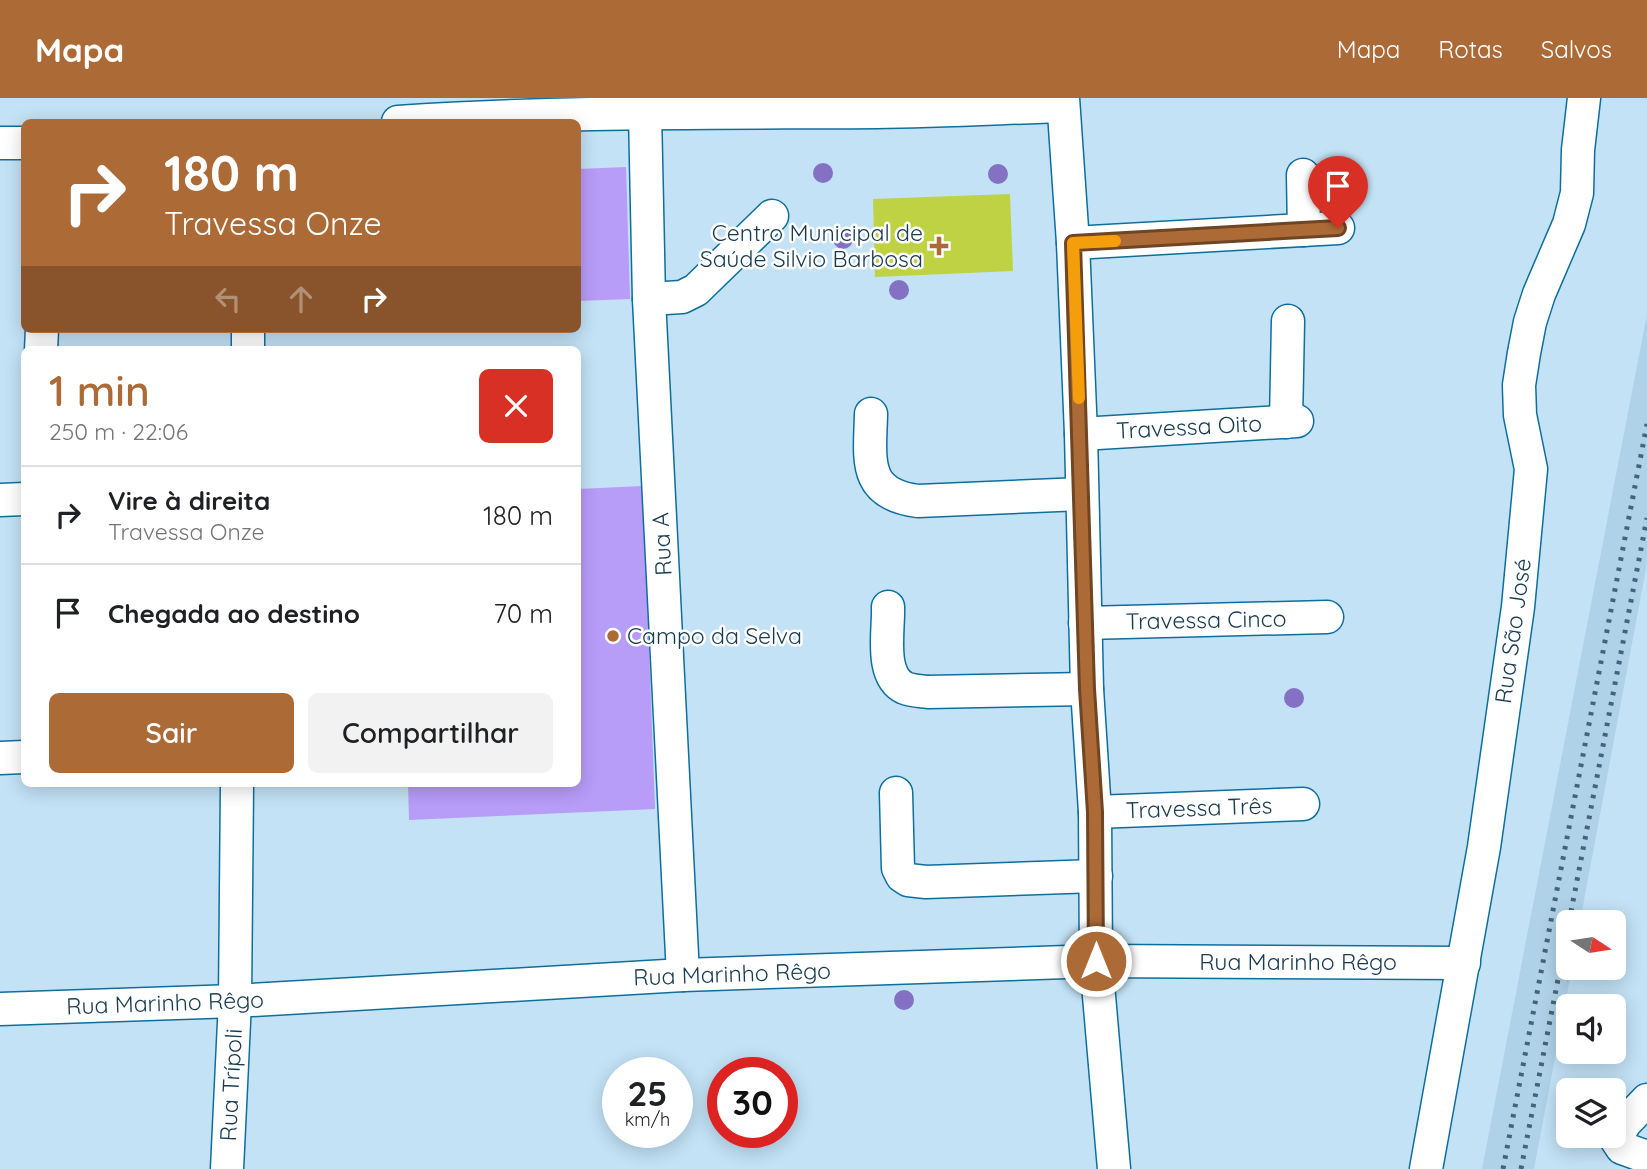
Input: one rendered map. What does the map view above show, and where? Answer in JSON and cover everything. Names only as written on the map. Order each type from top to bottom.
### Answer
[{"type":"street","name":"Rua São José","points":[[1426,1169],[1483,847],[1518,607],[1531,469],[1520,415],[1519,385],[1530,322],[1547,273],[1569,224],[1577,194],[1578,150],[1584,98]]},
{"type":"street","points":[[410,119],[454,108],[645,113],[1063,102],[1073,243],[1081,434],[1087,689],[1095,812],[1096,961],[1114,1169]]},
{"type":"street","name":"Rua A","points":[[645,113],[649,299],[683,975]]},
{"type":"street","points":[[0,143],[21,143]]},
{"type":"street","points":[[1303,175],[1304,230]]},
{"type":"street","points":[[649,299],[682,297],[696,290],[772,216]]},
{"type":"street","points":[[1073,243],[1338,228]]},
{"type":"street","name":"Travessa Oito","points":[[1081,434],[1291,422],[1288,321]]},
{"type":"street","points":[[871,414],[870,456],[875,478],[883,490],[901,499],[1082,494]]},
{"type":"street","points":[[0,500],[21,499]]},
{"type":"street","points":[[888,607],[890,670],[903,687],[928,692],[1087,689]]},
{"type":"street","name":"Travessa Cinco","points":[[1085,623],[1327,617]]},
{"type":"street","points":[[0,758],[21,757]]},
{"type":"street","name":"Rua Trípoli","points":[[227,1169],[235,1001],[237,787]]},
{"type":"street","points":[[896,793],[898,868],[908,880],[949,882],[1096,876]]},
{"type":"street","name":"Travessa Três","points":[[1095,812],[1303,804]]},
{"type":"street","name":"Rua Marinho Rêgo","points":[[0,1009],[235,1001],[683,975],[1096,961],[1464,963]]},
{"type":"street","points":[[1647,1100],[1625,1123],[1616,1139],[1622,1148],[1647,1157]]},
{"type":"shaded area","points":[[626,167],[630,299],[581,301],[581,169]]},
{"type":"shaded area","points":[[1647,314],[1647,563],[1582,910],[1556,910],[1556,980],[1570,980],[1567,994],[1556,994],[1556,1053],[1534,1169],[1482,1169]]},
{"type":"shaded area","name":"Campo da Selva","points":[[643,486],[655,809],[409,820],[408,787],[581,787],[581,489]]},
{"type":"building","points":[[1010,194],[1013,271],[875,277],[873,199]]},
{"type":"railway","points":[[1503,1169],[1647,424]]},
{"type":"railway","points":[[1571,910],[1647,518]]},
{"type":"railway","points":[[1521,1169],[1558,980]]},
{"type":"slow traffic","points":[[1079,398],[1073,243],[1115,241]]},
{"type":"place","name":"Centro Municipal de Saúde Silvio Barbosa","points":[[939,246]]},
{"type":"place","name":"Campo da Selva","points":[[613,636]]},
{"type":"route","points":[[1096,961],[1095,812],[1087,689],[1073,243],[1338,228]]}]
